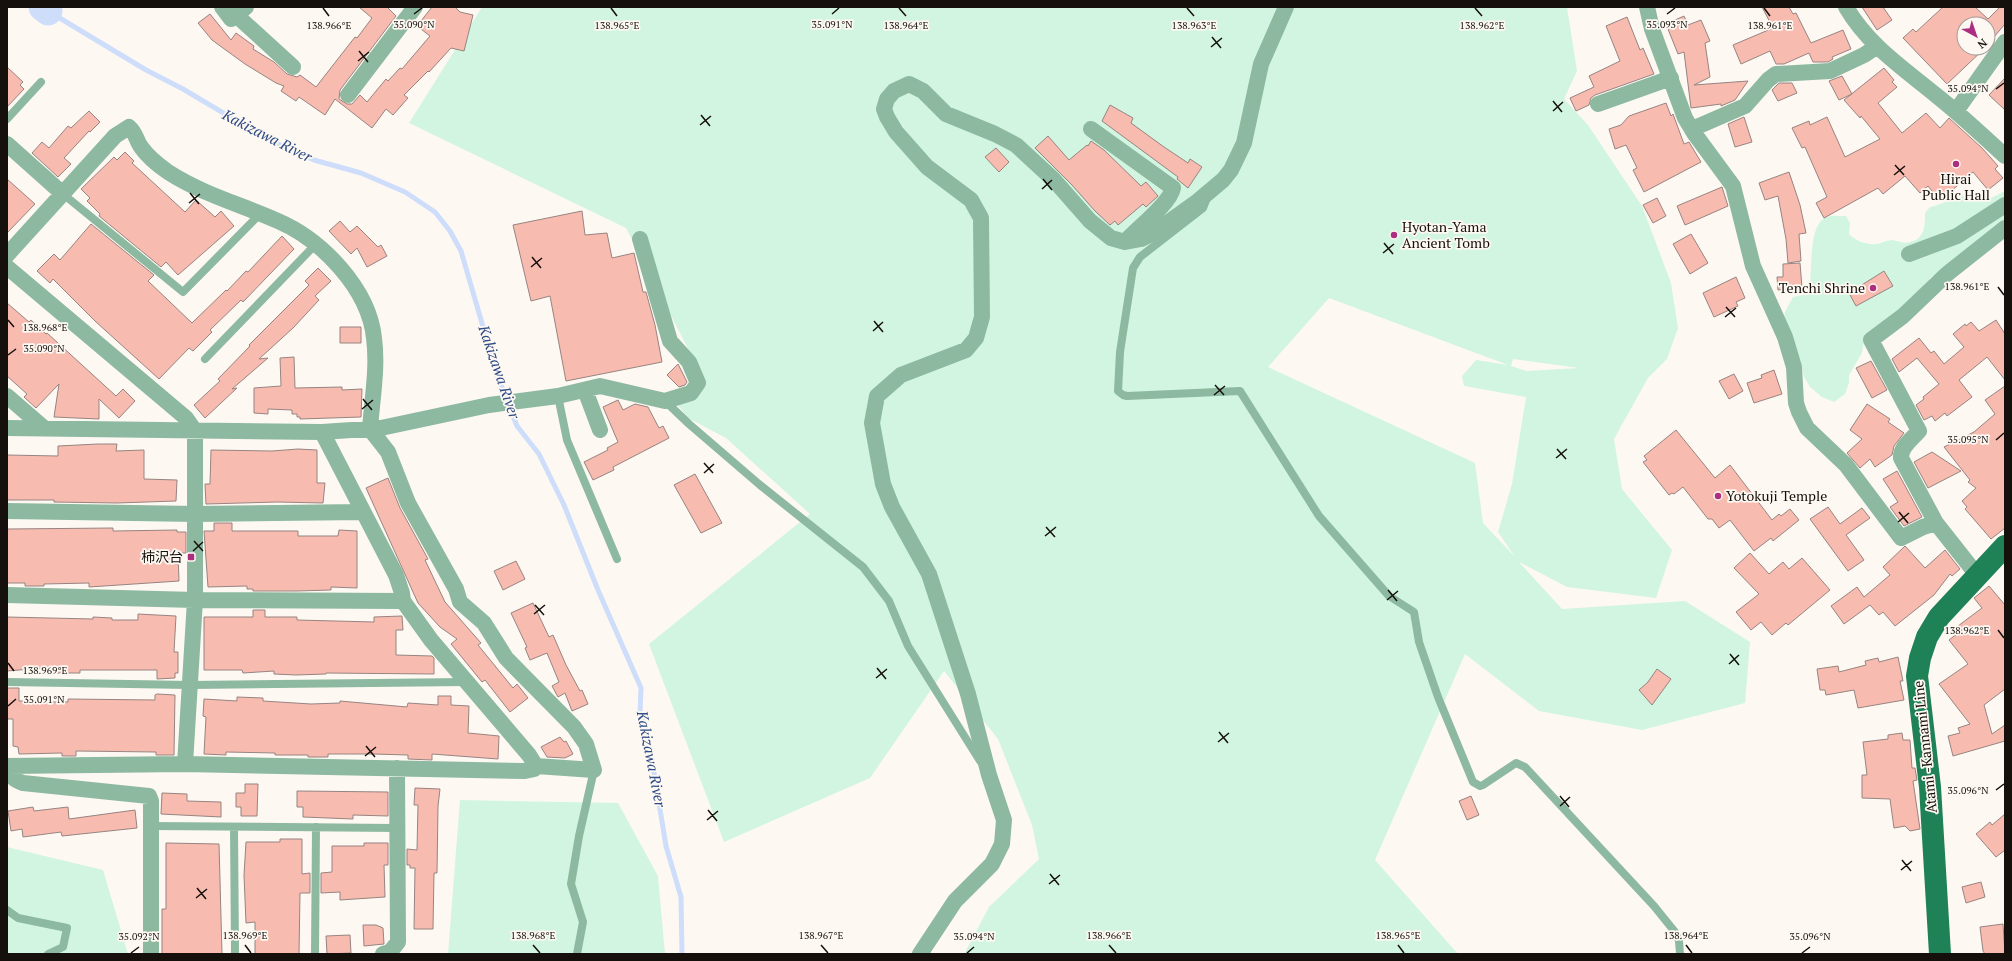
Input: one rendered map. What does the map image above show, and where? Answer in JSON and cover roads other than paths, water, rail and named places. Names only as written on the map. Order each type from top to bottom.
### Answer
[{"type":"main road","name":"Atami -Kannami Line","points":[[1940,954],[1930,787],[1917,676],[1920,658],[1927,637],[1939,617],[2005,546]]},
{"type":"street","points":[[348,95],[415,7]]},
{"type":"street","points":[[920,954],[956,901],[992,864],[1002,844],[1004,820],[989,775],[968,694],[929,574],[892,507],[883,484],[872,422],[877,396],[901,375],[966,350],[976,338],[982,317],[981,218],[971,200],[927,167],[896,132],[887,117],[884,108],[887,99],[894,91],[909,84],[923,91],[946,114],[1005,139],[1028,156],[1054,180],[1101,232],[1111,238],[1125,242],[1141,239],[1155,232],[1208,193],[1223,180],[1231,170],[1244,143],[1261,64],[1286,7]]},
{"type":"street","points":[[1648,7],[1652,29],[1685,118],[1733,186],[1753,266],[1785,337],[1794,367],[1796,403],[1807,428],[1846,465],[1901,538],[1923,527],[1936,523]]},
{"type":"street","points":[[1846,7],[1853,19],[1876,47],[1956,111],[2005,156]]},
{"type":"street","points":[[235,10],[293,68]]},
{"type":"street","points":[[1956,111],[2005,42]]},
{"type":"street","points":[[1692,129],[1746,106],[1768,80],[1776,74],[1830,71],[1864,55],[1876,47]]},
{"type":"street","points":[[1598,104],[1671,78]]},
{"type":"street","points":[[7,255],[115,136],[129,127],[135,133],[140,146],[148,156],[167,171],[207,194],[261,213],[297,231],[330,257],[353,284],[371,321],[376,359],[370,429],[388,452],[408,503],[456,589],[460,602],[484,623],[506,658],[574,727],[586,744],[594,770],[536,766],[534,769],[525,771],[185,764],[7,766],[11,776],[15,780],[23,782],[149,796],[151,826],[151,954]]},
{"type":"street","points":[[1091,129],[1173,188],[1172,192],[1163,204],[1125,242]]},
{"type":"street","points":[[7,144],[63,194]]},
{"type":"street","points":[[1909,254],[1957,236],[2005,205]]},
{"type":"street","points":[[1977,575],[1936,523],[1901,458],[1901,453],[1904,447],[1919,431],[1871,340],[1903,316],[1947,274],[2005,228]]},
{"type":"street","points":[[7,428],[322,432],[370,429],[489,405],[554,396],[600,386],[665,401],[691,393],[698,382],[689,362],[670,341],[640,240]]},
{"type":"street","points":[[7,267],[186,418],[195,431],[195,600],[185,764]]},
{"type":"street","points":[[585,390],[600,430]]},
{"type":"street","points":[[7,396],[44,428]]},
{"type":"street","points":[[322,432],[396,575],[403,601],[431,640],[529,755],[536,766]]},
{"type":"street","points":[[7,511],[196,514],[363,512]]},
{"type":"street","points":[[7,595],[195,600],[403,601]]},
{"type":"street","points":[[383,954],[390,952],[398,942],[396,828],[397,768]]},
{"type":"lane","points":[[7,119],[41,82]]},
{"type":"lane","points":[[1208,193],[1203,208],[1140,257],[1132,268],[1119,359],[1118,391],[1123,396],[1240,391],[1319,516],[1381,588],[1389,596],[1414,612],[1419,642],[1438,697],[1473,782],[1480,786],[1483,785],[1516,763],[1521,764],[1654,906],[1675,932],[1679,941],[1680,954]]},
{"type":"lane","points":[[63,194],[183,292],[261,213]]},
{"type":"lane","points":[[205,359],[315,245]]},
{"type":"lane","points":[[554,396],[567,440],[617,559]]},
{"type":"lane","points":[[665,401],[688,424],[760,485],[863,567],[889,600],[908,646],[989,775]]},
{"type":"lane","points":[[7,682],[190,685],[467,682]]},
{"type":"lane","points":[[577,954],[583,922],[571,884],[579,836],[594,770]]},
{"type":"lane","points":[[151,826],[396,828]]},
{"type":"lane","points":[[234,827],[235,954]]},
{"type":"lane","points":[[316,827],[316,954]]},
{"type":"lane","points":[[7,910],[18,918],[67,928],[63,947],[48,954]]},
{"type":"waterway","name":"Kakizawa River","points":[[43,7],[48,11]]},
{"type":"waterway","name":"Kakizawa River","points":[[48,11],[146,70],[183,89],[269,140],[314,160],[361,173],[405,192],[435,212],[450,231],[461,251],[497,375],[517,426],[539,454],[564,505],[598,590],[641,688],[640,713],[649,742],[666,846],[681,897],[682,954]]},
{"type":"place","name":"Hirai Public Hall","points":[[1956,164]]},
{"type":"place","name":"Hyotan-Yama Ancient Tomb","points":[[1394,235]]},
{"type":"place","name":"Tenchi Shrine","points":[[1873,288]]},
{"type":"place","name":"Yotokuji Temple","points":[[1718,496]]},
{"type":"place","name":"柿沢台","points":[[191,557]]}]
